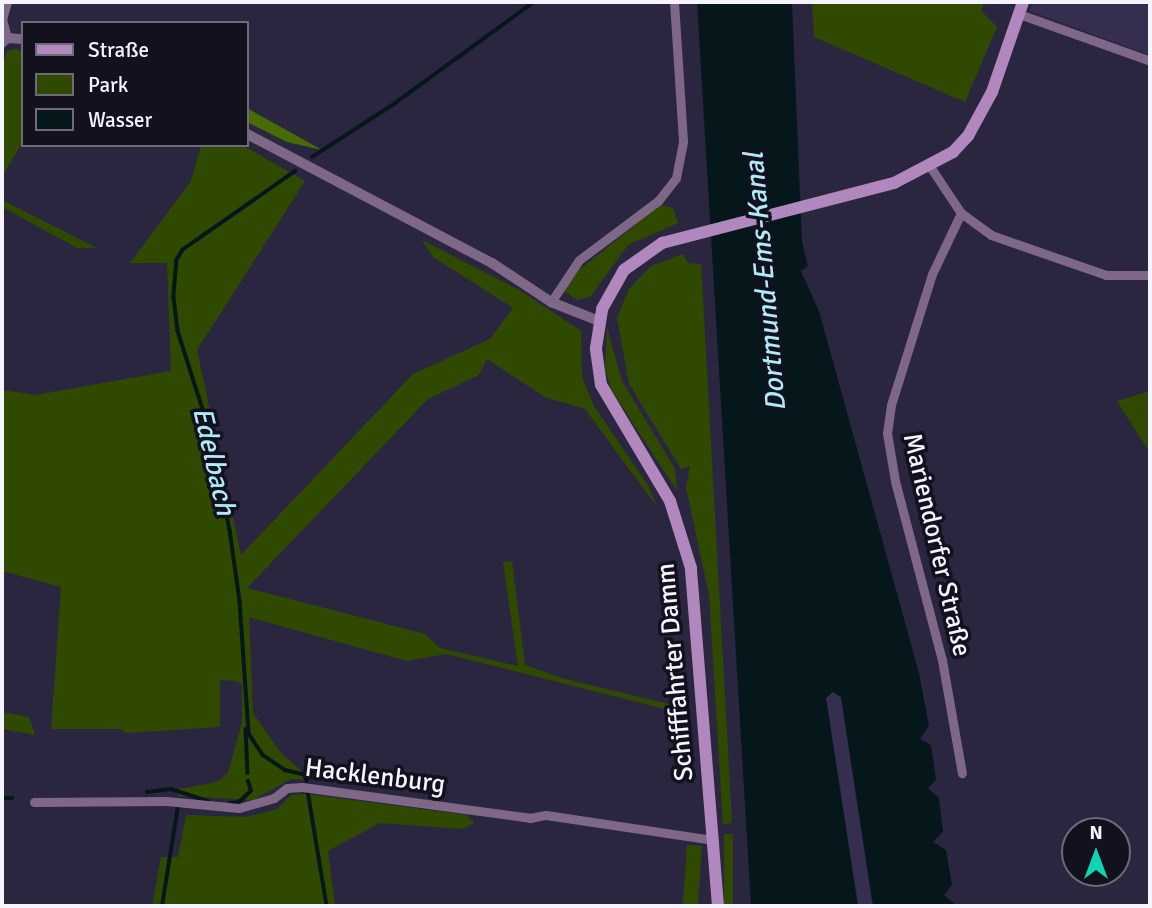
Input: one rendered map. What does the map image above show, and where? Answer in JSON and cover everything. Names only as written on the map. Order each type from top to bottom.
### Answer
[{"type":"main road","name":"Schifffahrter Damm","points":[[718,906],[691,568],[670,501],[601,385],[596,361],[598,321],[612,287],[632,262],[662,243],[894,183],[931,168],[953,152],[982,113],[1021,8]]},
{"type":"street","points":[[4,41],[2,19],[7,2]]},
{"type":"street","points":[[551,302],[579,260],[657,201],[676,178],[683,141],[674,2]]},
{"type":"street","points":[[1021,8],[1150,61]]},
{"type":"street","points":[[248,135],[492,262],[551,302],[598,321]]},
{"type":"street","points":[[931,168],[961,213],[991,234],[1091,270],[1126,278],[1150,275]]},
{"type":"street","name":"Mariendorfer Straße","points":[[961,213],[932,274],[891,405],[887,433],[895,481],[942,660],[962,773]]},
{"type":"street","name":"Hacklenburg","points":[[34,802],[166,801],[239,808],[274,798],[287,788],[302,787],[530,818],[545,815],[714,840]]},
{"type":"shaded area","points":[[1033,2],[1150,2],[1150,55],[1030,11]]},
{"type":"shaded area","points":[[833,692],[841,697],[873,906],[858,906],[826,698]]},
{"type":"green space","points":[[812,2],[985,2],[981,11],[997,27],[965,102],[814,37]]},
{"type":"green space","points":[[7,51],[21,51],[21,145],[2,176],[2,68]]},
{"type":"green space","points":[[248,109],[322,150],[287,142],[248,122]]},
{"type":"green space","points":[[200,147],[246,147],[305,181],[197,350],[241,555],[413,374],[490,339],[513,308],[433,257],[422,240],[521,291],[581,331],[582,377],[594,406],[649,487],[657,507],[585,409],[545,397],[487,359],[479,375],[428,399],[247,588],[425,634],[440,648],[518,666],[503,562],[512,561],[525,665],[561,678],[677,706],[677,712],[446,654],[407,661],[249,617],[253,713],[281,753],[312,780],[291,779],[253,800],[178,796],[180,789],[217,782],[228,773],[242,722],[242,684],[236,681],[220,680],[220,727],[126,733],[121,729],[51,729],[61,587],[2,571],[2,390],[35,395],[171,371],[167,263],[130,263],[191,181]]},
{"type":"green space","points":[[2,200],[97,248],[77,248],[2,207]]},
{"type":"green space","points":[[660,205],[673,208],[678,223],[628,245],[590,297],[577,300],[564,291],[568,279]]},
{"type":"green space","points":[[683,254],[688,263],[701,264],[732,823],[723,824],[709,595],[686,487],[690,466],[681,469],[629,384],[617,318],[629,289],[651,266]]},
{"type":"green space","points":[[607,328],[622,381],[675,469],[677,491],[611,389],[605,369]]},
{"type":"green space","points":[[1150,391],[1150,453],[1117,401]]},
{"type":"green space","points":[[2,712],[29,717],[35,735],[2,729]]},
{"type":"green space","points":[[306,794],[467,815],[474,823],[462,829],[380,823],[328,851],[335,906],[152,906],[161,857],[178,857],[186,815],[246,817],[277,809],[291,795]]},
{"type":"green space","points":[[724,834],[733,834],[733,906],[724,906]]},
{"type":"green space","points":[[687,845],[702,846],[698,906],[683,906]]},
{"type":"water","name":"Dortmund-Ems-Kanal","points":[[697,2],[792,2],[802,242],[808,266],[801,271],[819,311],[919,673],[929,726],[920,739],[931,745],[936,780],[928,788],[939,798],[943,832],[933,842],[946,850],[952,885],[944,895],[957,906],[873,906],[841,697],[833,692],[826,698],[858,906],[751,906]]},
{"type":"waterway","name":"Edelbach","points":[[312,157],[394,104],[534,2]]},
{"type":"waterway","name":"Edelbach","points":[[296,171],[183,250],[177,260],[174,298],[178,331],[210,431],[230,530],[240,601],[249,734],[263,755],[285,770],[306,775],[307,781]]},
{"type":"waterway","points":[[246,729],[248,773]]},
{"type":"waterway","points":[[230,803],[239,802],[251,791],[248,781]]},
{"type":"waterway","points":[[147,792],[171,789],[208,801]]},
{"type":"waterway","name":"Edelbach","points":[[308,791],[327,906]]},
{"type":"waterway","points":[[2,798],[12,798]]},
{"type":"waterway","points":[[162,906],[178,806]]}]
